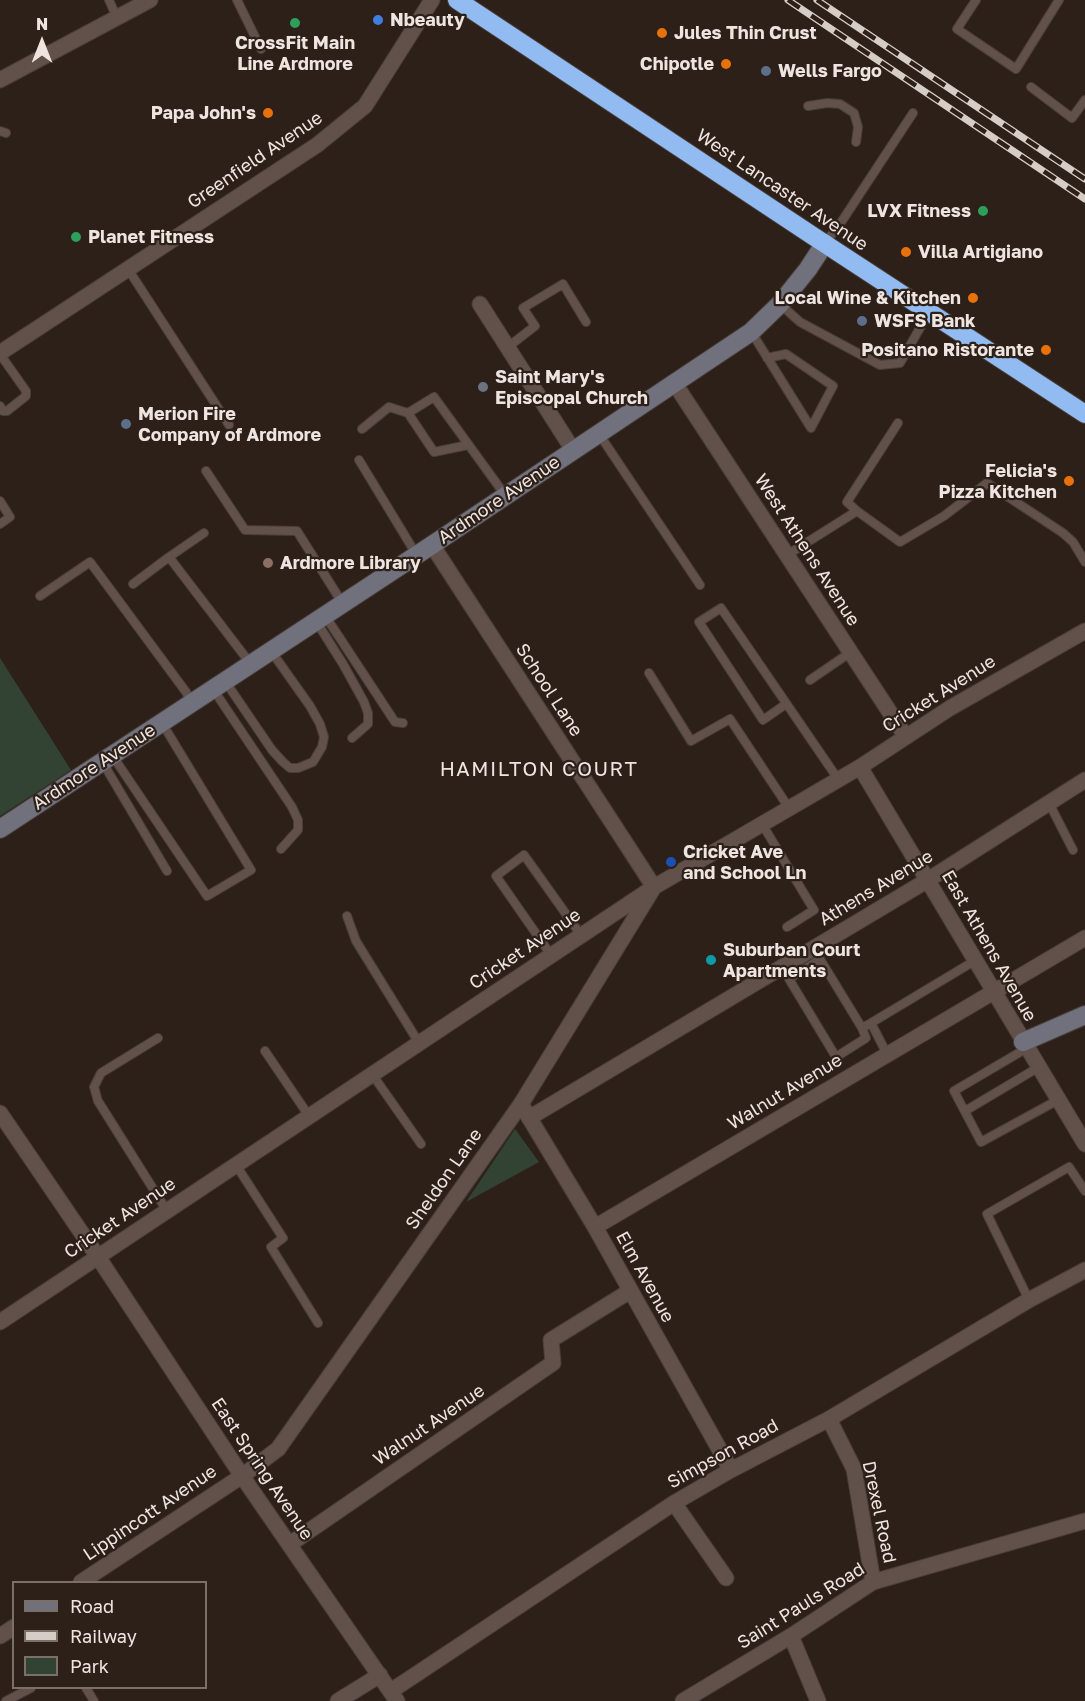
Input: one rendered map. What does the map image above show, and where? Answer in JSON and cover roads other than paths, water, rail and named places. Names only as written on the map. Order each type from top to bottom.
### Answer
[{"type":"highway","name":"West Lancaster Avenue","points":[[457,0],[1085,414]]},
{"type":"street","points":[[0,80],[150,0]]},
{"type":"street","name":"Greenfield Avenue","points":[[0,353],[317,145],[365,106],[432,0]]},
{"type":"street","name":"Ardmore Avenue","points":[[0,829],[751,332],[780,304],[825,243]]},
{"type":"street","points":[[480,304],[573,450]]},
{"type":"street","name":"West Athens Avenue","points":[[675,384],[906,737]]},
{"type":"street","name":"School Lane","points":[[424,550],[654,887]]},
{"type":"street","name":"Cricket Avenue","points":[[0,1322],[654,887],[860,767],[950,708],[1085,631]]},
{"type":"street","name":"East Athens Avenue","points":[[860,767],[1085,1144]]},
{"type":"street","name":"Athens Avenue","points":[[529,1118],[928,880],[1085,780]]},
{"type":"street","name":"Sheldon Lane","points":[[242,1476],[278,1449],[520,1104],[654,887]]},
{"type":"street","name":"Walnut Avenue","points":[[595,1227],[1085,938]]},
{"type":"street","points":[[1025,1045],[1085,1015]]},
{"type":"street","name":"Elm Avenue","points":[[520,1104],[595,1227],[731,1470]]},
{"type":"street","name":"East Spring Avenue","points":[[0,1113],[242,1476],[394,1696]]},
{"type":"street","name":"Simpson Road","points":[[394,1696],[674,1503],[731,1470],[829,1419],[1085,1269]]},
{"type":"street","name":"Walnut Avenue","points":[[290,1544],[553,1363],[551,1340],[630,1291]]},
{"type":"street","name":"Drexel Road","points":[[829,1419],[854,1469],[873,1582]]},
{"type":"street","name":"Lippincott Avenue","points":[[83,1581],[242,1476]]},
{"type":"street","points":[[674,1503],[726,1578]]},
{"type":"street","name":"Saint Pauls Road","points":[[682,1701],[791,1636],[873,1582],[1085,1521]]},
{"type":"street","points":[[791,1636],[818,1701]]},
{"type":"street","points":[[338,1701],[380,1675]]},
{"type":"lane","points":[[109,0],[117,18]]},
{"type":"lane","points":[[237,0],[261,49]]},
{"type":"lane","points":[[976,0],[957,29],[1016,69],[1059,0]]},
{"type":"lane","points":[[1031,87],[1072,118],[1085,100]]},
{"type":"lane","points":[[808,106],[827,103],[840,104],[854,113],[858,127],[856,142]]},
{"type":"lane","points":[[825,243],[913,114]]},
{"type":"lane","points":[[128,268],[229,424]]},
{"type":"lane","points":[[508,347],[534,326],[523,308],[563,284],[586,322]]},
{"type":"lane","points":[[780,304],[800,322],[879,365],[900,363],[930,312]]},
{"type":"lane","points":[[751,332],[767,358],[811,428],[833,386],[786,354],[767,358]]},
{"type":"lane","points":[[0,353],[26,391],[26,396],[8,411],[3,411],[0,406]]},
{"type":"lane","points":[[408,414],[434,397],[505,495]]},
{"type":"lane","points":[[362,429],[389,407],[408,414],[434,452],[468,445]]},
{"type":"lane","points":[[898,423],[847,502],[857,511],[900,542],[944,516],[987,483],[1064,533],[1073,542],[1085,562]]},
{"type":"lane","points":[[599,434],[700,585]]},
{"type":"lane","points":[[359,460],[424,550]]},
{"type":"lane","points":[[206,471],[245,530],[297,531],[343,604]]},
{"type":"lane","points":[[0,501],[10,517],[0,524]]},
{"type":"lane","points":[[787,555],[857,511]]},
{"type":"lane","points":[[133,584],[204,533]]},
{"type":"lane","points":[[169,557],[251,664]]},
{"type":"lane","points":[[40,596],[90,562],[186,692],[191,703]]},
{"type":"lane","points":[[786,704],[763,720],[699,622],[721,608],[838,779]]},
{"type":"lane","points":[[320,618],[396,722],[403,723]]},
{"type":"lane","points":[[320,618],[368,713],[368,724],[352,738]]},
{"type":"lane","points":[[219,685],[272,750],[290,768],[298,768],[313,762],[322,747],[324,737],[320,724],[271,651]]},
{"type":"lane","points":[[810,680],[851,652]]},
{"type":"lane","points":[[649,673],[691,741],[730,719],[789,808]]},
{"type":"lane","points":[[219,685],[298,820],[298,831],[281,849]]},
{"type":"lane","points":[[107,759],[207,896],[251,870],[162,723]]},
{"type":"lane","points":[[107,759],[167,871]]},
{"type":"lane","points":[[1049,802],[1073,850]]},
{"type":"lane","points":[[762,824],[814,910],[787,927]]},
{"type":"lane","points":[[551,955],[496,876],[524,855],[581,935]]},
{"type":"lane","points":[[347,916],[356,941],[419,1043]]},
{"type":"lane","points":[[820,959],[862,1028],[866,1038],[836,1057],[789,979],[820,959]]},
{"type":"lane","points":[[862,1028],[976,960]]},
{"type":"lane","points":[[871,1023],[887,1054]]},
{"type":"lane","points":[[158,1038],[101,1073],[94,1087],[98,1101],[167,1211]]},
{"type":"lane","points":[[1025,1045],[954,1092],[981,1142],[1058,1100]]},
{"type":"lane","points":[[265,1052],[309,1116]]},
{"type":"lane","points":[[965,1111],[1039,1067]]},
{"type":"lane","points":[[372,1074],[421,1144]]},
{"type":"lane","points":[[236,1165],[283,1238],[271,1247],[318,1323]]},
{"type":"lane","points":[[1029,1300],[987,1214],[1069,1167],[1085,1191]]},
{"type":"lane","points":[[6,1701],[29,1689]]},
{"type":"railway","points":[[788,0],[1085,199]]},
{"type":"railway","points":[[817,0],[1085,179]]},
{"type":"place","name":"Nbeauty","points":[[378,20]]},
{"type":"place","name":"CrossFit Main Line Ardmore","points":[[295,23]]},
{"type":"place","name":"Jules Thin Crust","points":[[662,33]]},
{"type":"place","name":"Chipotle","points":[[726,64]]},
{"type":"place","name":"Wells Fargo","points":[[766,71]]},
{"type":"place","name":"Papa John's","points":[[268,113]]},
{"type":"place","name":"LVX Fitness","points":[[983,211]]},
{"type":"place","name":"Planet Fitness","points":[[76,237]]},
{"type":"place","name":"Villa Artigiano","points":[[906,252]]},
{"type":"place","name":"Local Wine & Kitchen","points":[[973,298]]},
{"type":"place","name":"WSFS Bank","points":[[862,321]]},
{"type":"place","name":"Positano Ristorante","points":[[1046,350]]},
{"type":"place","name":"Saint Mary's Episcopal Church","points":[[483,387]]},
{"type":"place","name":"Merion Fire Company of Ardmore","points":[[126,424]]},
{"type":"place","name":"Felicia's Pizza Kitchen","points":[[1069,481]]},
{"type":"place","name":"Ardmore Library","points":[[268,563]]},
{"type":"place","name":"Cricket Ave and School Ln","points":[[671,862]]},
{"type":"place","name":"Suburban Court Apartments","points":[[711,960]]},
{"type":"district","name":"HAMILTON COURT","points":[[539,770]]}]
